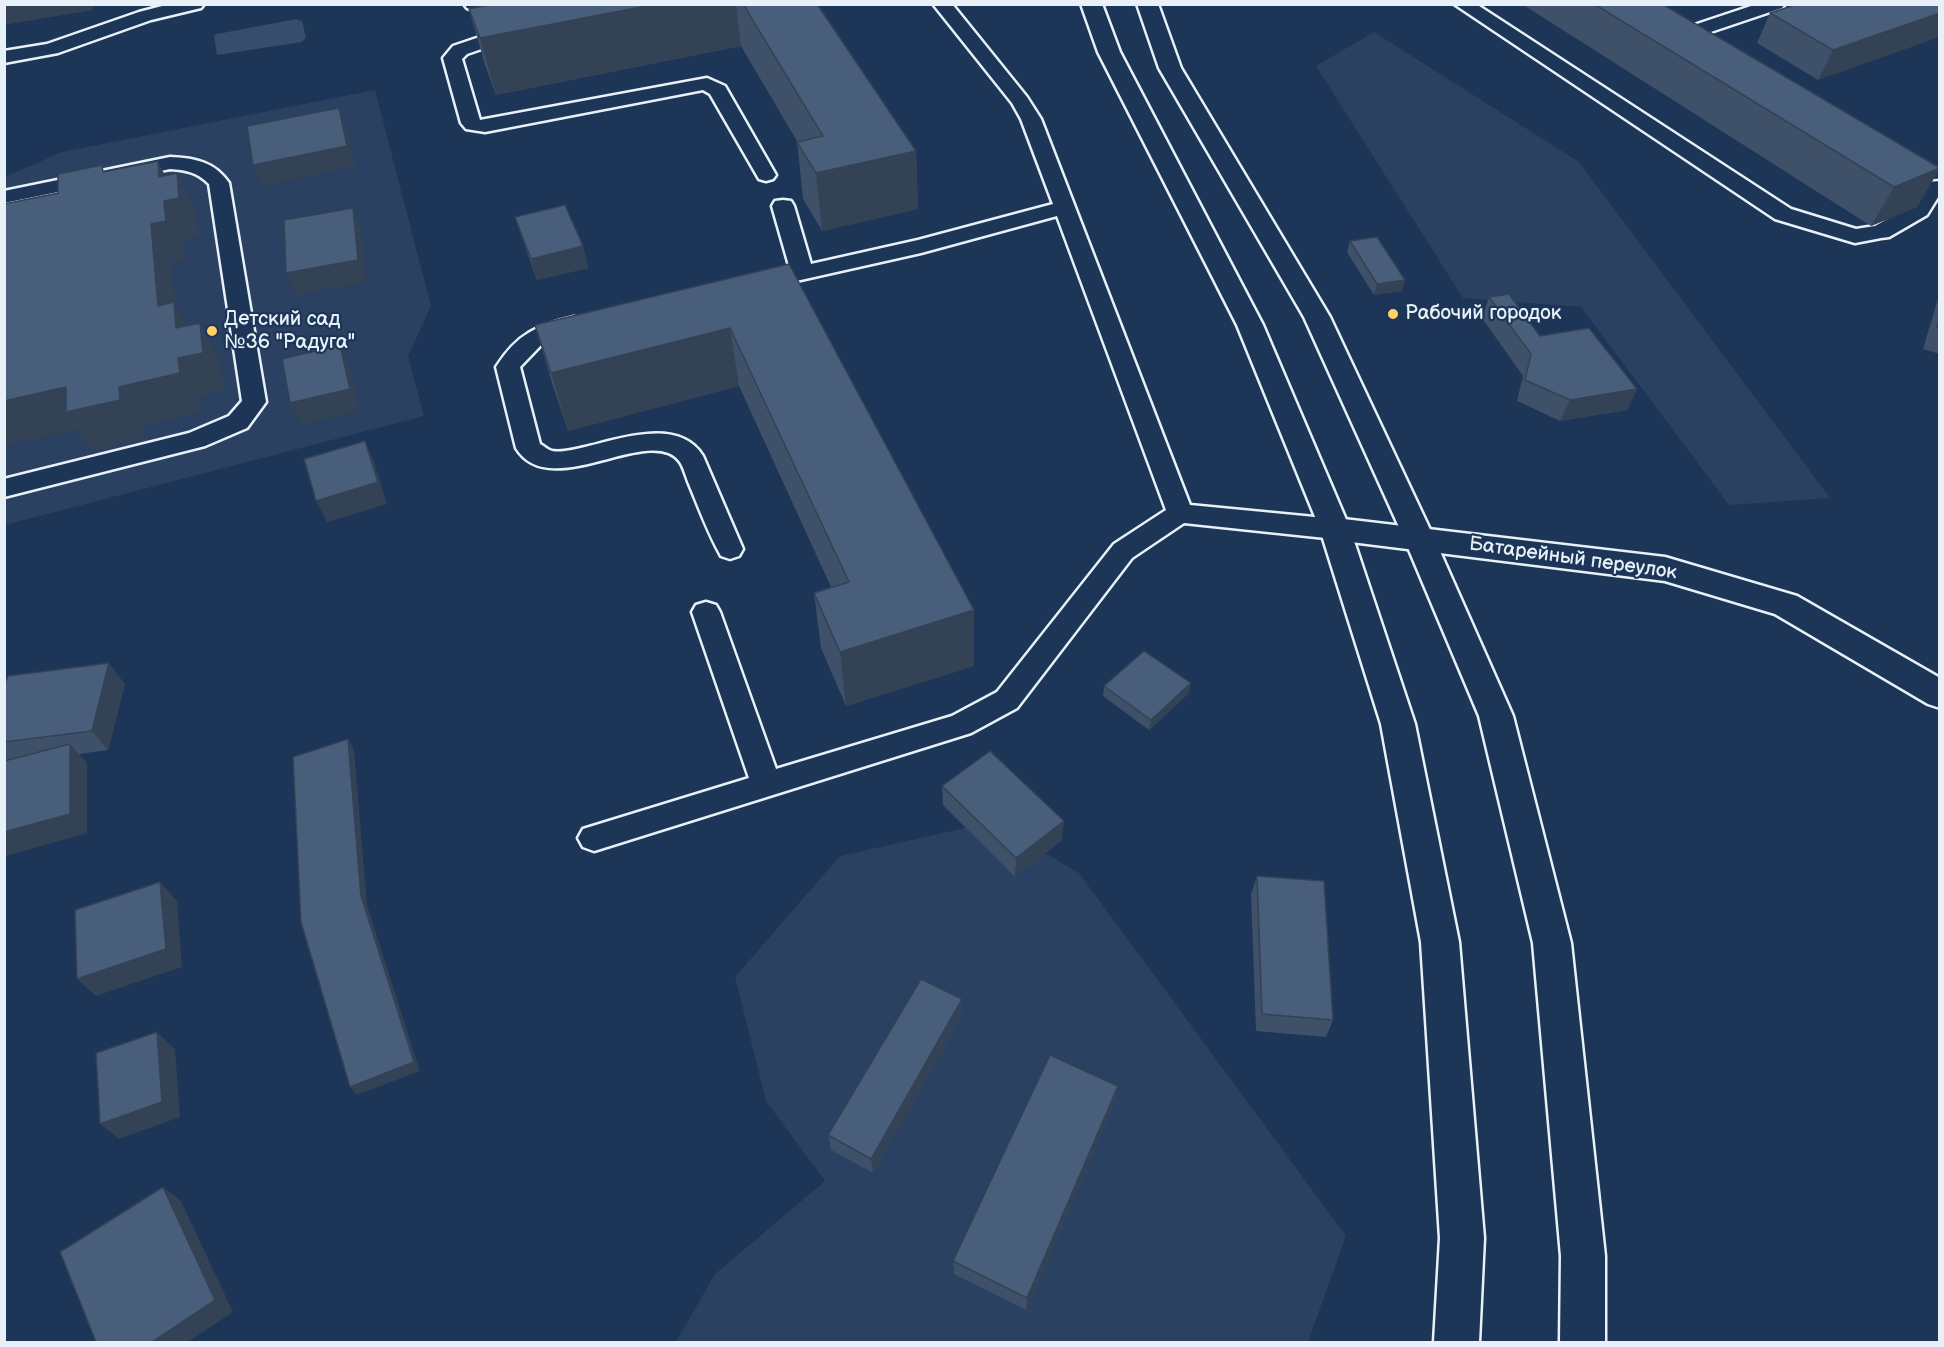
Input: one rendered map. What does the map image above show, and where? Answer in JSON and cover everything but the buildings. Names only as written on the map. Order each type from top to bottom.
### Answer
[{"type":"main road","points":[[1091,4],[1109,52],[1250,325],[1335,529],[1398,724],[1440,942],[1462,1238],[1457,1342]]},
{"type":"main road","points":[[1147,4],[1170,68],[1317,317],[1419,538],[1496,716],[1552,943],[1583,1256],[1583,1342]]},
{"type":"main road","name":"Батарейный переулок","points":[[1335,529],[1665,569],[1786,605],[1940,694]]},
{"type":"lane","points":[[4,57],[51,49],[145,16],[195,4]]},
{"type":"lane","points":[[473,4],[532,23],[455,53],[452,58],[473,125],[485,126],[707,84],[718,90],[766,175]]},
{"type":"lane","points":[[594,838],[961,725],[1007,700],[1123,550],[1180,513],[1031,119],[1020,101],[942,4]]},
{"type":"lane","points":[[1463,4],[1784,214],[1855,237],[1881,232],[1919,210],[1937,187],[1913,174]]},
{"type":"lane","points":[[1677,37],[1776,4]]},
{"type":"lane","points":[[1659,26],[1698,49]]},
{"type":"lane","points":[[4,197],[170,163],[193,164],[210,171],[219,183],[254,402],[238,422],[196,440],[4,488]]},
{"type":"lane","points":[[783,206],[802,273]]},
{"type":"lane","points":[[734,288],[921,246],[1066,207]]},
{"type":"lane","points":[[597,319],[539,332],[523,346],[508,367],[529,448],[546,460],[568,459],[632,445],[668,442],[690,456],[730,549]]},
{"type":"lane","name":"Батарейный переулок","points":[[1180,513],[1335,529]]},
{"type":"lane","points":[[706,612],[767,786]]},
{"type":"shaded area","points":[[296,19],[302,21],[306,37],[302,42],[217,55],[214,36],[217,34]]},
{"type":"shaded area","points":[[1374,32],[1579,162],[1830,498],[1729,505],[1581,307],[1463,298],[1316,66]]},
{"type":"shaded area","name":"Детский сад №36 \"Радуга\"","points":[[375,90],[431,306],[408,356],[424,416],[5,525],[5,177],[62,152]]},
{"type":"shaded area","points":[[992,822],[1079,873],[1346,1236],[1308,1342],[676,1342],[715,1274],[825,1181],[766,1101],[735,977],[840,856]]},
{"type":"place","name":"Рабочий городок","points":[[1393,314]]},
{"type":"place","name":"Детский сад №36 \"Радуга\"","points":[[212,331]]}]
